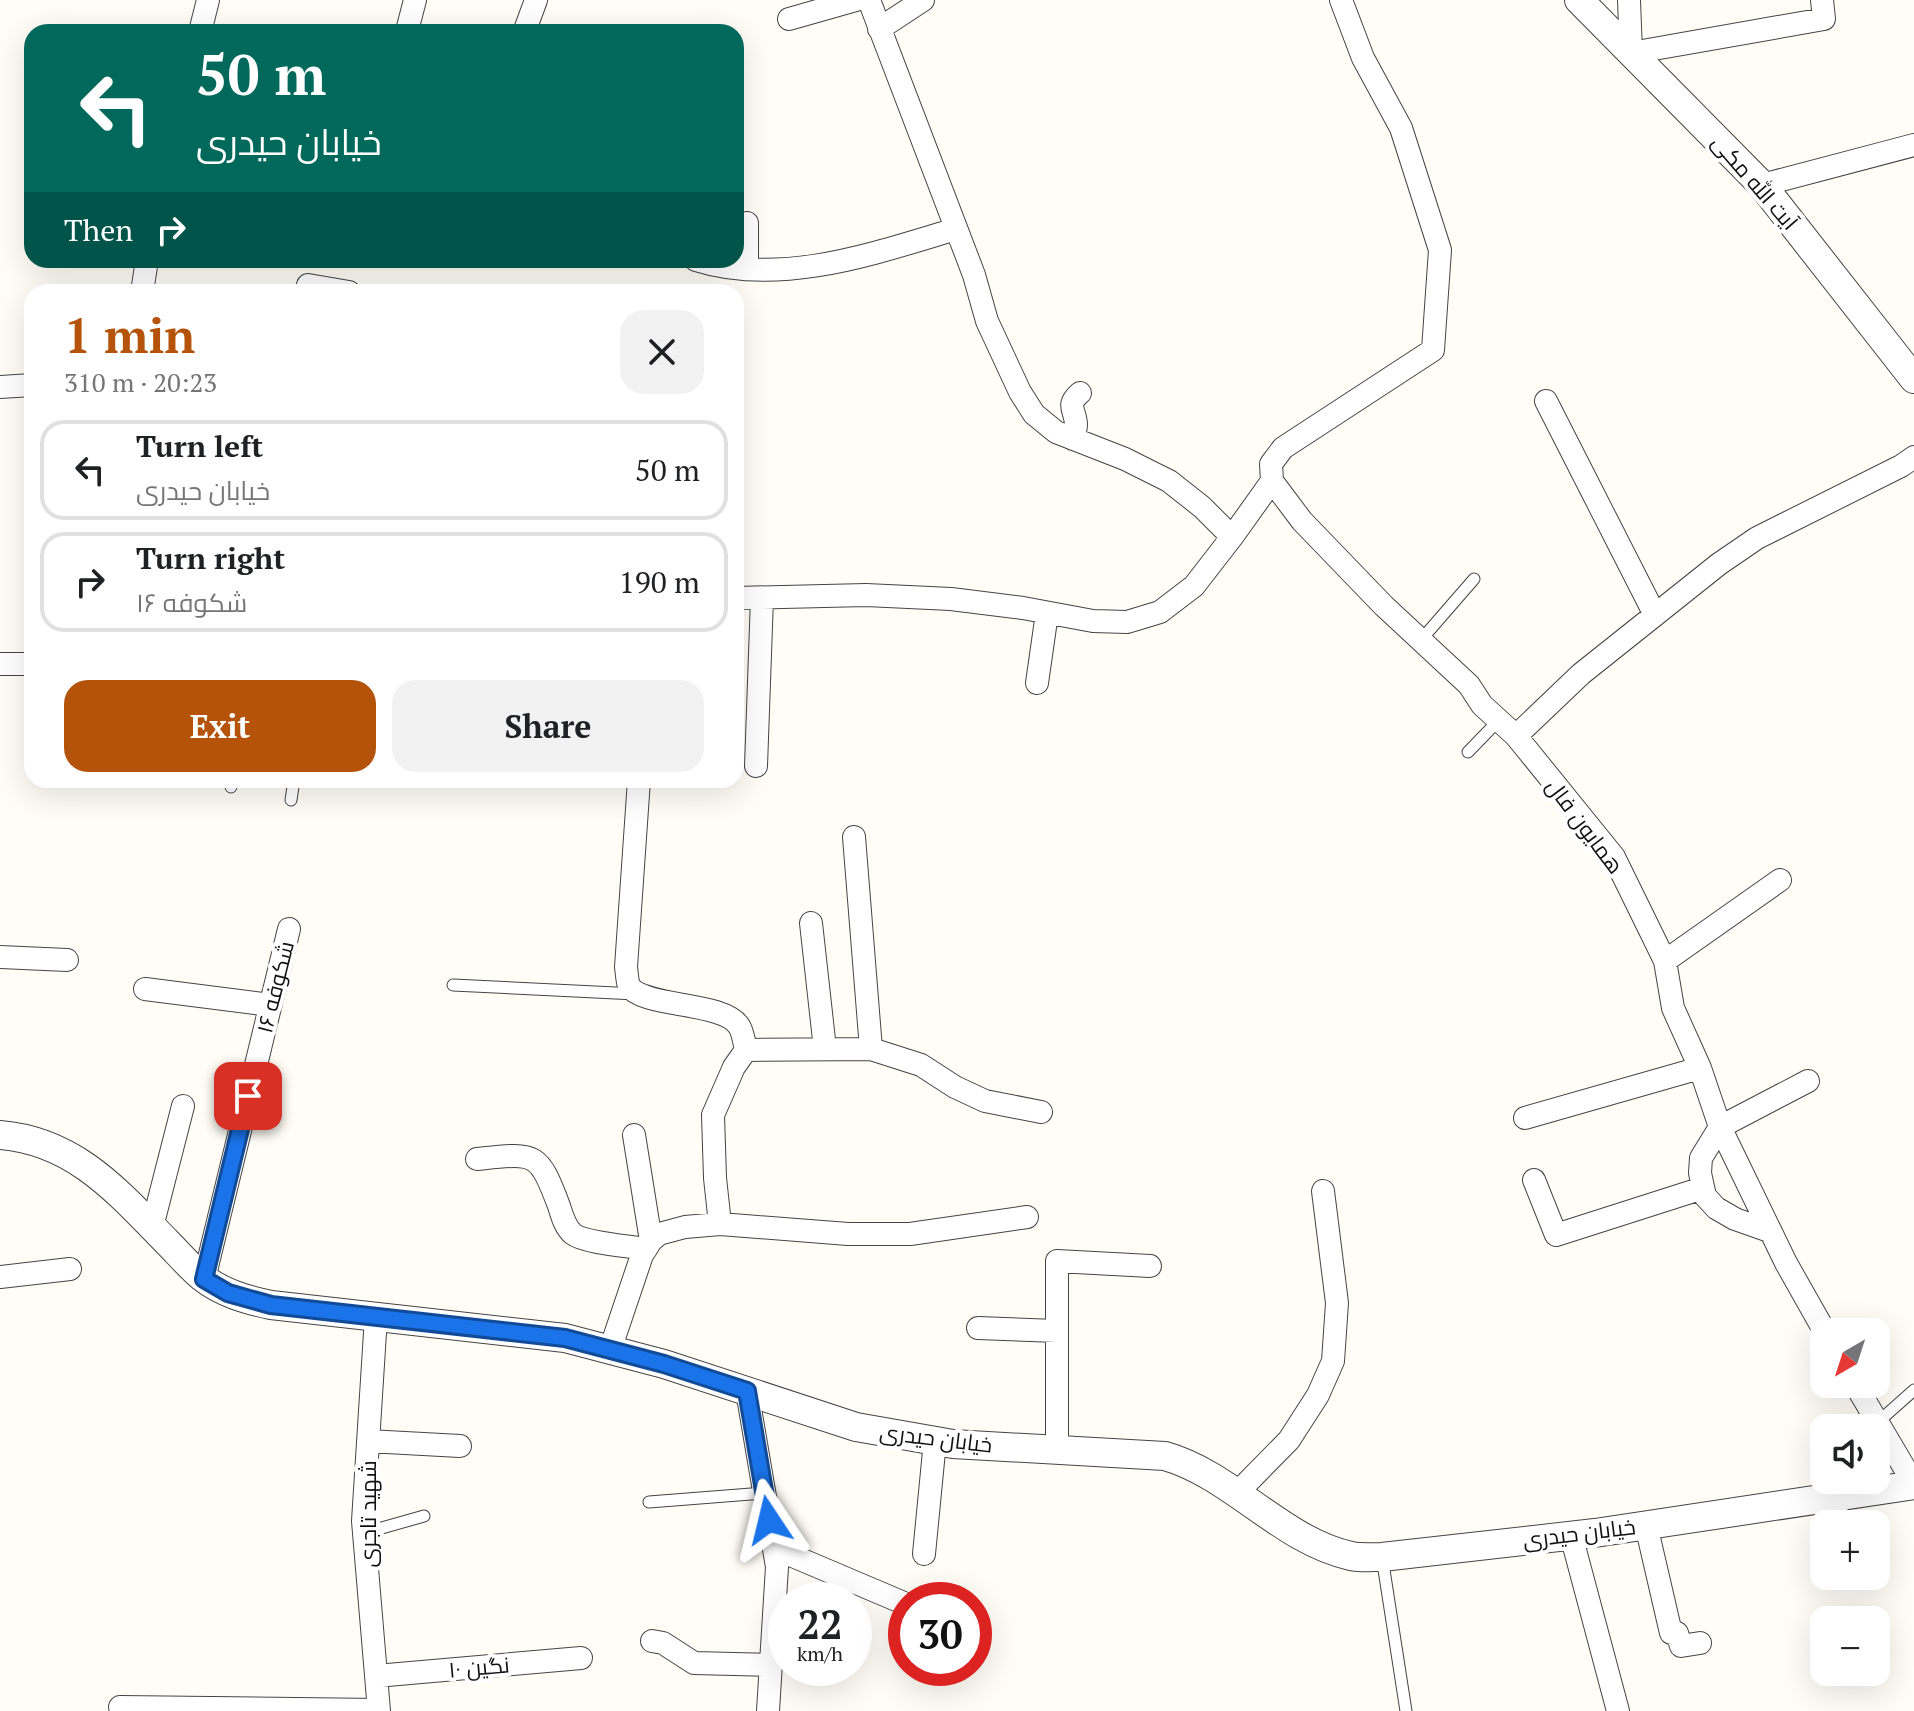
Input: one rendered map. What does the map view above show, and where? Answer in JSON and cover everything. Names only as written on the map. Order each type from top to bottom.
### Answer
[{"type":"street","points":[[202,24],[208,0]]},
{"type":"street","points":[[409,24],[415,0]]},
{"type":"street","points":[[527,24],[536,0]]},
{"type":"street","points":[[789,19],[856,0]]},
{"type":"street","points":[[869,0],[974,275],[987,321],[1020,392],[1034,414],[1056,432],[1125,459],[1169,481],[1202,507],[1232,537]]},
{"type":"street","points":[[879,29],[923,0]]},
{"type":"street","points":[[744,598],[866,595],[951,599],[1093,621],[1127,622],[1160,612],[1194,586],[1232,537],[1272,481],[1271,464],[1283,448],[1433,350],[1440,250],[1401,128],[1363,58],[1341,0]]},
{"type":"street","name":"آیت الله مکی","points":[[1579,0],[1762,185],[1914,379]]},
{"type":"street","points":[[1629,0],[1631,53],[1824,19],[1822,0]]},
{"type":"street","points":[[1762,185],[1914,145]]},
{"type":"street","points":[[747,223],[747,268]]},
{"type":"street","points":[[744,268],[785,270],[855,259],[956,229]]},
{"type":"street","points":[[0,387],[24,386]]},
{"type":"street","points":[[1073,439],[1076,424],[1073,399],[1080,393]]},
{"type":"street","points":[[1546,401],[1655,615]]},
{"type":"street","points":[[1516,736],[1581,674],[1719,564],[1757,538],[1914,457]]},
{"type":"street","name":"همایون فال","points":[[1272,481],[1302,521],[1384,606],[1469,685],[1482,705],[1516,736],[1614,857],[1665,961],[1673,1008],[1700,1068],[1720,1127],[1769,1231],[1817,1318]]},
{"type":"street","points":[[756,766],[762,598]]},
{"type":"street","points":[[1037,683],[1047,613]]},
{"type":"street","points":[[0,664],[24,664]]},
{"type":"street","points":[[638,788],[626,967],[628,985],[638,994],[731,1017],[740,1027],[746,1050],[734,1067],[713,1115],[720,1224]]},
{"type":"street","points":[[854,837],[871,1049]]},
{"type":"street","points":[[1665,961],[1780,880]]},
{"type":"street","points":[[811,923],[825,1049]]},
{"type":"street","name":"شکوفه ۱۶","points":[[204,1279],[289,929]]},
{"type":"street","points":[[0,957],[67,960]]},
{"type":"street","points":[[145,989],[270,1005]]},
{"type":"street","points":[[746,1050],[871,1049],[921,1065],[955,1087],[985,1101],[1041,1112]]},
{"type":"street","points":[[1525,1118],[1700,1068]]},
{"type":"street","points":[[1769,1231],[1735,1219],[1716,1208],[1705,1196],[1700,1173],[1701,1158],[1720,1127],[1808,1081]]},
{"type":"street","points":[[152,1227],[183,1106]]},
{"type":"street","name":"خیابان حیدری","points":[[0,1135],[40,1142],[67,1153],[92,1169],[117,1190],[204,1279],[228,1293],[271,1305],[565,1338],[664,1364],[856,1427],[935,1441],[1165,1456],[1193,1466],[1329,1550],[1362,1558],[1646,1525],[1810,1512]]},
{"type":"street","points":[[634,1135],[648,1245]]},
{"type":"street","points":[[477,1159],[514,1155],[534,1158],[542,1167],[565,1223],[573,1234],[589,1240],[648,1245]]},
{"type":"street","points":[[1534,1180],[1556,1235],[1703,1188]]},
{"type":"street","points":[[1236,1494],[1289,1440],[1318,1395],[1333,1361],[1337,1303],[1323,1191]]},
{"type":"street","points":[[610,1350],[637,1268],[648,1245],[659,1234],[685,1227],[720,1224],[848,1234],[910,1234],[1027,1217]]},
{"type":"street","points":[[1057,1450],[1057,1261],[1150,1266]]},
{"type":"street","points":[[0,1277],[70,1269]]},
{"type":"street","name":"شهید تاجری","points":[[376,1317],[363,1521],[379,1710]]},
{"type":"street","points":[[978,1328],[1057,1331]]},
{"type":"street","points":[[747,1391],[777,1567],[776,1582]]},
{"type":"street","points":[[368,1441],[460,1446]]},
{"type":"street","points":[[924,1554],[935,1441]]},
{"type":"street","points":[[1890,1443],[1914,1484]]},
{"type":"street","name":"خیابان حیدری","points":[[1842,1510],[1914,1484]]},
{"type":"street","points":[[1646,1525],[1671,1633],[1677,1633],[1681,1646],[1700,1643]]},
{"type":"street","points":[[1571,1535],[1618,1711]]},
{"type":"street","points":[[774,1548],[888,1596]]},
{"type":"street","points":[[652,1641],[663,1643],[694,1663],[768,1665]]},
{"type":"street","name":"نگین ۱۰","points":[[376,1676],[581,1658]]},
{"type":"street","points":[[768,1711],[770,1686]]},
{"type":"street","points":[[120,1707],[379,1710]]},
{"type":"lane","points":[[1421,640],[1474,579]]},
{"type":"lane","points":[[1468,752],[1499,720]]},
{"type":"lane","points":[[291,800],[293,788]]},
{"type":"lane","points":[[453,985],[638,994]]},
{"type":"lane","points":[[1887,1414],[1914,1390]]},
{"type":"lane","points":[[649,1502],[764,1493]]},
{"type":"lane","points":[[364,1533],[424,1516]]},
{"type":"lane","points":[[1382,1557],[1406,1711]]},
{"type":"route","points":[[248,1096],[204,1279],[228,1293],[271,1305],[565,1338],[664,1364],[747,1391],[769,1520]]}]
